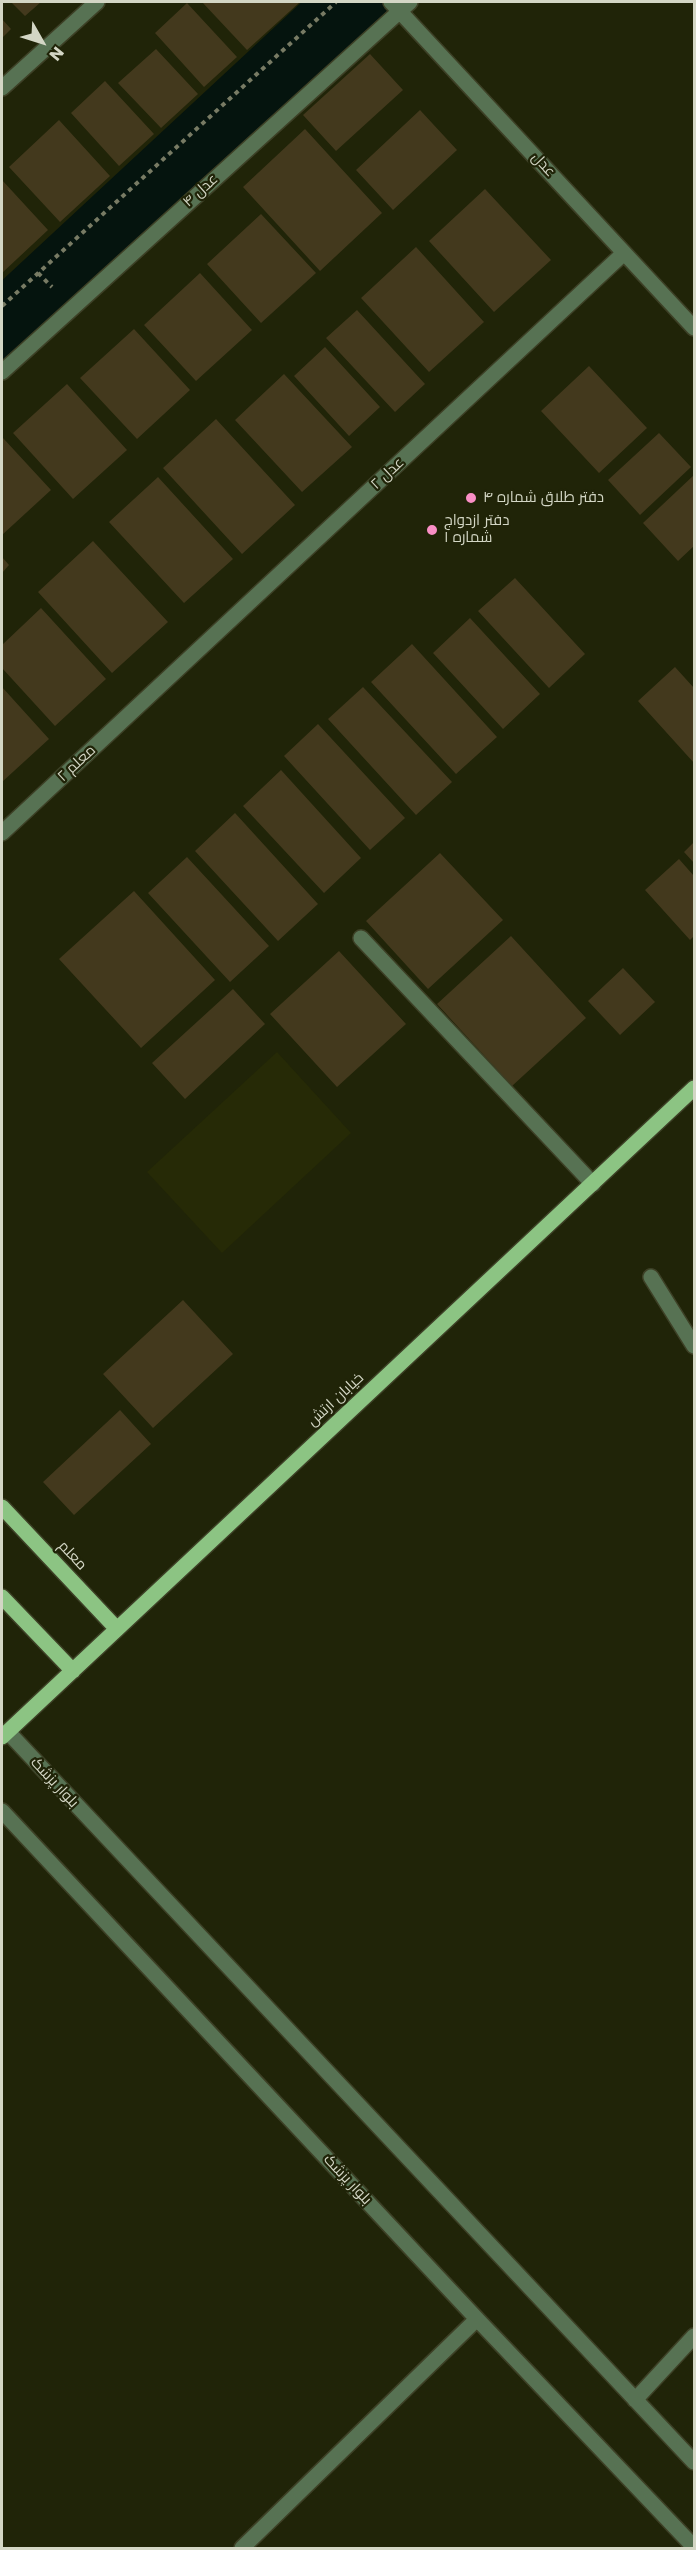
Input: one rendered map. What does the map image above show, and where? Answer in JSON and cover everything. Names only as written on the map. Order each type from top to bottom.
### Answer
[{"type":"main road","name":"خیابان ارتش","points":[[4,1735],[694,1088]]},
{"type":"main road","name":"معلم","points":[[2,1507],[117,1629]]},
{"type":"main road","points":[[2,1597],[72,1671]]},
{"type":"street","points":[[2,88],[97,2]]},
{"type":"street","name":"عدل","points":[[400,4],[694,328]]},
{"type":"street","name":"عدل ۴","points":[[2,372],[400,4]]},
{"type":"street","name":"عدل ۲","points":[[152,695],[624,253]]},
{"type":"street","name":"معلم ۲","points":[[2,833],[152,695]]},
{"type":"street","points":[[361,938],[593,1184]]},
{"type":"street","points":[[651,1277],[694,1346]]},
{"type":"street","name":"بلوار پزشک","points":[[4,1735],[694,2462]]},
{"type":"street","name":"بلوار پزشک","points":[[2,1811],[477,2319],[694,2547]]},
{"type":"street","points":[[242,2548],[477,2319]]},
{"type":"street","points":[[635,2400],[694,2336]]},
{"type":"path","points":[[2,306],[336,2]]},
{"type":"shaded area","points":[[277,1052],[351,1133],[222,1253],[147,1172]]},
{"type":"building","points":[[11,2],[41,2],[25,16]]},
{"type":"building","points":[[202,2],[300,2],[247,50]]},
{"type":"building","points":[[187,3],[237,57],[204,87],[155,33]]},
{"type":"building","points":[[2,19],[11,29],[2,38]]},
{"type":"building","points":[[156,49],[198,94],[161,128],[118,83]]},
{"type":"building","points":[[370,54],[403,90],[336,151],[303,115]]},
{"type":"building","points":[[105,81],[154,134],[119,166],[71,113]]},
{"type":"building","points":[[420,110],[457,150],[393,210],[356,170]]},
{"type":"building","points":[[59,120],[110,176],[60,222],[9,167]]},
{"type":"building","points":[[305,129],[382,213],[320,271],[243,187]]},
{"type":"building","points":[[2,180],[48,230],[2,273]]},
{"type":"building","points":[[485,189],[551,260],[494,312],[429,241]]},
{"type":"building","points":[[261,214],[316,273],[261,323],[207,264]]},
{"type":"building","points":[[416,247],[484,322],[429,372],[361,298]]},
{"type":"building","points":[[200,273],[252,330],[196,381],[144,325]]},
{"type":"building","points":[[357,310],[425,384],[395,412],[326,338]]},
{"type":"building","points":[[134,329],[190,390],[137,439],[80,378]]},
{"type":"building","points":[[325,347],[380,407],[349,436],[294,376]]},
{"type":"building","points":[[589,366],[647,428],[599,473],[541,411]]},
{"type":"building","points":[[284,374],[352,447],[302,492],[235,420]]},
{"type":"building","points":[[67,384],[127,450],[73,499],[13,433]]},
{"type":"building","points":[[216,419],[295,505],[242,554],[163,468]]},
{"type":"building","points":[[659,433],[691,467],[640,515],[608,480]]},
{"type":"building","points":[[2,439],[51,490],[2,535]]},
{"type":"building","points":[[694,475],[694,546],[678,561],[643,523]]},
{"type":"building","points":[[158,477],[233,559],[184,603],[109,522]]},
{"type":"building","points":[[93,541],[168,622],[112,673],[38,592]]},
{"type":"building","points":[[2,557],[9,565],[2,573]]},
{"type":"building","points":[[515,578],[585,654],[549,688],[478,611]]},
{"type":"building","points":[[41,608],[106,679],[55,726],[2,668],[2,645]]},
{"type":"building","points":[[470,618],[540,694],[503,729],[433,653]]},
{"type":"building","points":[[412,644],[497,737],[456,774],[371,682]]},
{"type":"building","points":[[675,667],[694,688],[694,763],[638,701]]},
{"type":"building","points":[[2,687],[49,739],[2,782]]},
{"type":"building","points":[[363,687],[452,782],[416,815],[328,719]]},
{"type":"building","points":[[318,724],[405,818],[370,850],[284,756]]},
{"type":"building","points":[[281,770],[361,858],[324,893],[243,806]]},
{"type":"building","points":[[235,813],[318,904],[278,941],[195,851]]},
{"type":"building","points":[[694,842],[694,863],[684,852]]},
{"type":"building","points":[[440,853],[503,920],[428,989],[366,921]]},
{"type":"building","points":[[187,857],[269,946],[230,982],[148,893]]},
{"type":"building","points":[[679,859],[694,876],[694,936],[690,940],[645,890]]},
{"type":"building","points":[[134,891],[215,980],[141,1048],[59,959]]},
{"type":"building","points":[[511,936],[586,1018],[512,1086],[437,1004]]},
{"type":"building","points":[[339,951],[406,1024],[337,1087],[270,1014]]},
{"type":"building","points":[[623,968],[655,1002],[620,1035],[588,1001]]},
{"type":"building","points":[[233,989],[265,1024],[185,1099],[152,1063]]},
{"type":"building","points":[[183,1300],[233,1354],[153,1428],[103,1374]]},
{"type":"building","points":[[120,1410],[151,1444],[74,1515],[43,1482]]},
{"type":"waterway","points":[[2,331],[356,2]]},
{"type":"place","name":"دفتر طلاق شماره ۴","points":[[471,498]]},
{"type":"place","name":"دفتر ازدواج شماره ۱","points":[[432,530]]}]
